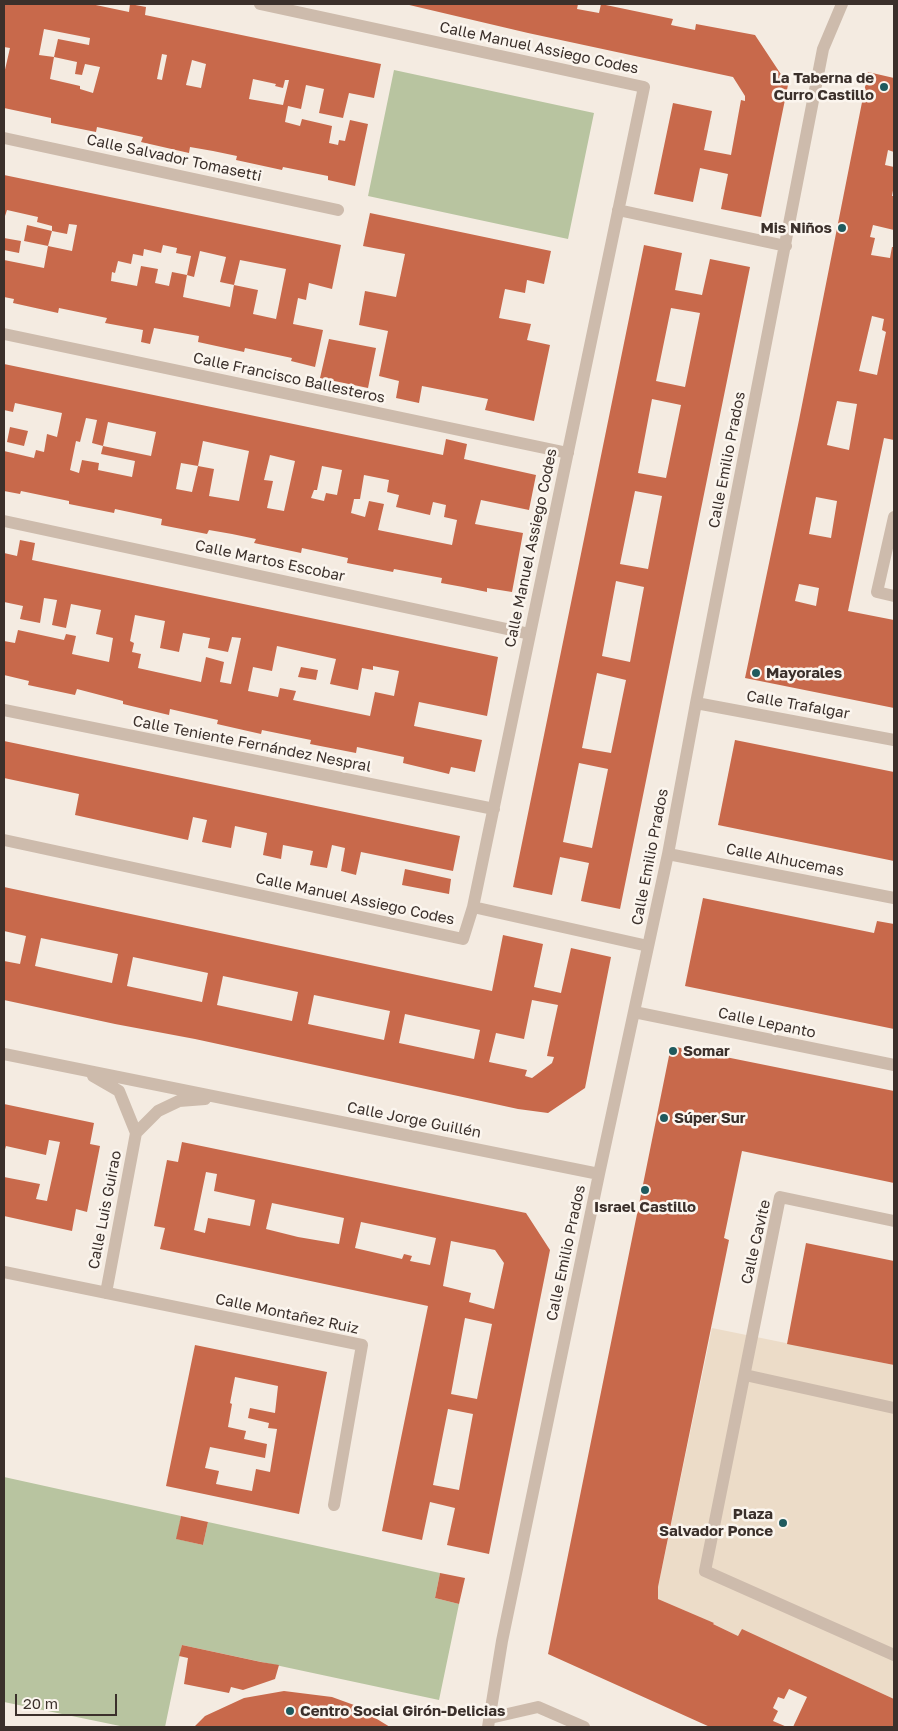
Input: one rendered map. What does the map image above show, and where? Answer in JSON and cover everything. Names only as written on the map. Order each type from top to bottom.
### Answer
[{"type":"street","name":"Calle Manuel Assiego Codes","points":[[4,840],[463,939],[473,907],[644,88],[260,4]]},
{"type":"street","name":"Calle Emilio Prados","points":[[489,1722],[502,1641],[668,854],[824,49],[842,4]]},
{"type":"street","name":"Calle Salvador Tomasetti","points":[[4,138],[338,210]]},
{"type":"street","points":[[618,210],[786,246]]},
{"type":"street","name":"Calle Francisco Ballesteros","points":[[4,334],[568,453]]},
{"type":"street","points":[[894,517],[878,592],[894,596]]},
{"type":"street","name":"Calle Martos Escobar","points":[[4,521],[530,634]]},
{"type":"street","name":"Calle Trafalgar","points":[[696,703],[894,740]]},
{"type":"street","name":"Calle Teniente Fernández Nespral","points":[[4,710],[494,809]]},
{"type":"street","name":"Calle Alhucemas","points":[[668,854],[894,898]]},
{"type":"street","points":[[473,907],[648,946]]},
{"type":"street","name":"Calle Lepanto","points":[[634,1012],[894,1065]]},
{"type":"street","name":"Calle Jorge Guillén","points":[[4,1054],[599,1174]]},
{"type":"street","name":"Calle Jorge Guillén","points":[[84,1070],[119,1092],[136,1133],[158,1111],[179,1101],[222,1098]]},
{"type":"street","name":"Calle Luis Guirao","points":[[106,1293],[136,1133]]},
{"type":"street","name":"Calle Cavite","points":[[744,1375],[780,1197],[894,1221]]},
{"type":"street","points":[[4,1272],[106,1293]]},
{"type":"street","name":"Calle Montañez Ruiz","points":[[106,1293],[362,1345],[334,1505]]},
{"type":"street","points":[[894,1408],[744,1375],[705,1571],[894,1655]]},
{"type":"street","points":[[489,1722],[538,1707],[584,1727]]},
{"type":"green space","points":[[394,70],[594,113],[568,239],[368,196]]},
{"type":"green space","points":[[4,1477],[181,1516],[177,1539],[203,1545],[208,1522],[440,1573],[435,1598],[459,1604],[439,1700],[182,1645],[165,1727],[125,1727],[4,1702]]},
{"type":"shaded area","name":"Plaza Salvador Ponce","points":[[712,1328],[894,1365],[894,1699],[742,1630],[738,1636],[658,1599],[658,1587]]},
{"type":"building","points":[[4,4],[91,4],[129,12],[130,4],[146,7],[145,15],[381,64],[374,98],[349,93],[343,118],[319,113],[324,89],[306,85],[301,109],[288,106],[285,122],[300,126],[302,119],[332,126],[329,143],[338,145],[339,140],[345,141],[350,120],[368,124],[355,186],[328,180],[328,176],[283,167],[282,170],[236,160],[237,156],[213,151],[190,147],[189,153],[141,142],[143,137],[97,127],[96,132],[51,123],[51,118],[4,108],[4,74],[10,48],[4,47]],"holes":[[[44,29],[90,38],[89,45],[58,39],[54,57],[39,55]],[[162,54],[167,55],[162,80],[157,79]],[[54,57],[77,62],[75,74],[82,75],[85,64],[100,67],[93,93],[80,89],[80,86],[50,79]],[[192,60],[206,64],[201,88],[186,85]],[[253,79],[276,84],[275,86],[283,88],[285,80],[289,80],[283,105],[249,99]]]},
{"type":"building","points":[[405,4],[578,4],[577,9],[599,13],[601,4],[673,19],[671,25],[695,30],[696,24],[755,35],[788,85],[761,217],[721,209],[728,174],[700,168],[693,202],[654,194],[673,103],[712,111],[704,150],[731,155],[741,100],[745,101],[745,96],[733,77],[528,33]]},
{"type":"building","points":[[868,72],[894,78],[894,152],[888,150],[885,165],[894,167],[892,196],[894,196],[894,230],[873,225],[870,237],[875,238],[871,255],[890,258],[892,247],[894,247],[894,440],[884,438],[848,611],[894,620],[894,708],[745,678],[799,420]],"holes":[[[872,316],[884,319],[882,330],[886,332],[877,375],[859,371]],[[837,401],[857,404],[849,450],[827,445]],[[816,497],[837,501],[831,538],[809,534]],[[799,584],[819,588],[816,606],[795,601]]]},
{"type":"building","points":[[4,175],[341,245],[332,289],[309,283],[306,300],[298,298],[293,324],[323,330],[315,367],[291,361],[292,358],[245,348],[244,352],[198,342],[199,336],[154,328],[150,344],[141,342],[143,330],[105,323],[107,318],[59,308],[58,313],[13,303],[14,299],[4,297],[4,260],[44,268],[48,246],[72,251],[77,225],[69,224],[67,234],[52,231],[52,226],[37,222],[38,217],[7,210],[4,219]],"holes":[[[163,245],[177,248],[176,253],[191,256],[187,275],[172,272],[169,286],[155,283],[158,269],[141,266],[137,286],[111,281],[112,272],[115,273],[118,261],[131,264],[133,254],[143,256],[144,249],[161,253]],[[200,251],[226,257],[220,282],[234,285],[230,307],[183,297],[187,275],[194,277]],[[240,260],[286,269],[276,319],[253,314],[258,290],[234,285]]]},
{"type":"building","points":[[370,213],[551,251],[544,284],[527,280],[525,293],[505,289],[499,318],[531,324],[527,340],[550,345],[534,421],[485,410],[488,399],[422,386],[419,403],[396,398],[399,381],[379,376],[388,331],[359,325],[365,291],[396,297],[405,254],[363,246]]},
{"type":"building","points":[[27,225],[52,231],[48,246],[24,241]]},
{"type":"building","points":[[4,238],[21,241],[19,253],[4,250]]},
{"type":"building","points":[[644,245],[682,253],[675,290],[702,295],[710,259],[750,267],[620,909],[581,901],[589,863],[560,857],[552,895],[513,887]],"holes":[[[671,308],[700,313],[685,387],[656,381]],[[652,399],[681,405],[666,478],[638,473]],[[635,491],[662,496],[648,569],[620,564]],[[616,581],[644,587],[630,662],[602,656]],[[597,673],[626,680],[611,753],[582,748]],[[579,763],[608,769],[592,848],[563,842]]]},
{"type":"building","points":[[329,339],[376,348],[368,388],[320,378]]},
{"type":"building","points":[[4,364],[443,455],[446,439],[467,444],[464,459],[536,475],[529,510],[481,500],[475,524],[523,533],[512,592],[487,588],[487,592],[441,583],[442,578],[394,569],[393,572],[347,563],[348,558],[302,548],[301,553],[254,543],[256,539],[232,534],[209,530],[207,534],[161,525],[162,519],[115,509],[114,513],[69,504],[69,501],[21,491],[20,494],[4,491],[4,451],[34,458],[36,450],[44,452],[47,434],[57,437],[62,413],[15,403],[13,412],[4,410]],"holes":[[[86,418],[97,420],[92,443],[103,446],[101,454],[135,461],[132,477],[98,470],[99,463],[82,460],[79,473],[70,470],[76,441],[80,442]],[[108,422],[156,432],[151,456],[103,446]],[[203,441],[249,451],[239,501],[209,496],[214,469],[198,466]],[[270,455],[295,461],[284,511],[267,508],[273,481],[264,480]],[[181,463],[198,466],[192,492],[176,489]],[[322,466],[342,470],[337,495],[326,493],[324,501],[311,498],[314,490],[317,490]],[[364,475],[389,480],[387,492],[399,495],[396,507],[430,515],[433,502],[446,505],[444,517],[457,520],[452,545],[378,530],[384,504],[369,501],[365,517],[351,513],[354,499],[360,499]]]},
{"type":"building","points":[[10,427],[28,431],[24,446],[7,442]]},
{"type":"building","points":[[20,540],[35,543],[32,560],[498,657],[487,716],[419,702],[414,726],[482,740],[475,772],[451,767],[449,774],[403,763],[404,757],[357,747],[356,753],[310,744],[311,740],[262,730],[261,734],[217,724],[218,720],[170,709],[169,715],[123,704],[123,701],[77,689],[75,695],[28,685],[29,681],[4,675],[4,641],[15,643],[18,630],[64,640],[66,634],[76,636],[72,654],[109,662],[113,638],[96,634],[101,610],[71,604],[66,628],[52,625],[57,600],[44,598],[40,623],[20,619],[23,606],[4,602],[4,553],[17,556]],"holes":[[[135,615],[165,621],[160,648],[179,652],[183,633],[210,638],[208,648],[228,652],[232,637],[241,638],[231,684],[220,682],[224,662],[206,657],[201,682],[138,668],[141,654],[132,652],[134,643],[130,641]],[[277,646],[336,659],[330,684],[358,690],[362,668],[373,670],[373,666],[399,671],[394,696],[375,692],[370,716],[293,700],[296,691],[280,688],[278,697],[248,691],[253,667],[272,671]]]},
{"type":"building","points":[[301,667],[318,670],[316,680],[298,677]]},
{"type":"building","points":[[735,740],[894,772],[894,861],[718,825]]},
{"type":"building","points":[[4,741],[460,836],[453,871],[361,852],[356,875],[341,871],[345,848],[332,845],[327,868],[310,865],[313,851],[283,845],[281,859],[263,855],[267,833],[235,826],[231,848],[202,842],[207,820],[193,817],[188,840],[75,815],[79,794],[4,778]]},
{"type":"building","points":[[405,869],[451,879],[449,894],[402,885]]},
{"type":"building","points":[[4,887],[492,991],[503,935],[543,944],[534,987],[561,993],[571,948],[611,957],[585,1088],[548,1113],[518,1109],[4,1000],[4,961],[20,964],[26,936],[4,931]],"holes":[[[41,938],[118,954],[112,983],[35,966]],[[133,957],[208,973],[202,1002],[127,986]],[[223,976],[298,992],[292,1021],[217,1005]],[[314,995],[390,1011],[384,1040],[308,1024]],[[532,1000],[558,1005],[547,1056],[554,1057],[552,1063],[532,1078],[525,1076],[527,1070],[489,1062],[496,1033],[524,1039]],[[405,1014],[480,1030],[474,1059],[399,1043]]]},
{"type":"building","points":[[703,898],[874,933],[877,921],[894,924],[894,1029],[685,986]]},
{"type":"building","points":[[671,1046],[894,1091],[894,1183],[742,1151],[724,1238],[729,1240],[658,1587],[658,1599],[714,1623],[738,1636],[742,1629],[894,1699],[894,1727],[793,1727],[807,1697],[789,1689],[784,1699],[778,1697],[773,1708],[778,1711],[773,1721],[787,1727],[710,1727],[548,1654]]},
{"type":"building","points":[[4,1104],[94,1123],[90,1144],[100,1146],[87,1212],[76,1209],[72,1231],[4,1216],[4,1177],[40,1184],[36,1199],[47,1201],[60,1142],[49,1140],[46,1155],[6,1146],[4,1153]]},
{"type":"building","points":[[182,1142],[526,1213],[550,1250],[489,1554],[447,1545],[455,1508],[430,1502],[422,1540],[382,1531],[428,1306],[160,1249],[165,1228],[154,1226],[167,1160],[178,1162]],"holes":[[[206,1172],[217,1174],[214,1191],[255,1200],[250,1226],[208,1218],[205,1233],[194,1230]],[[272,1203],[344,1218],[339,1244],[266,1229]],[[361,1222],[436,1238],[430,1265],[410,1261],[412,1256],[404,1254],[402,1259],[355,1248]],[[451,1241],[495,1250],[504,1263],[494,1309],[469,1302],[471,1293],[443,1286]],[[465,1318],[492,1324],[477,1399],[451,1394]],[[448,1409],[473,1414],[459,1490],[433,1485]]]},
{"type":"building","points":[[806,1243],[894,1261],[894,1365],[787,1344]]},
{"type":"building","points":[[195,1345],[327,1372],[299,1514],[166,1486]],"holes":[[[235,1377],[278,1386],[275,1413],[250,1408],[248,1418],[269,1423],[268,1428],[277,1429],[270,1472],[256,1469],[252,1491],[216,1484],[219,1471],[205,1468],[210,1447],[265,1458],[267,1444],[244,1439],[246,1431],[228,1427]]]},
{"type":"building","points":[[181,1516],[208,1522],[203,1545],[176,1539]]},
{"type":"building","points":[[440,1573],[465,1578],[459,1604],[435,1598]]},
{"type":"building","points":[[182,1645],[279,1665],[275,1679],[243,1690],[231,1687],[229,1693],[184,1684],[188,1658],[179,1656]]},
{"type":"building","name":"Centro Social Girón-Delicias","points":[[284,1691],[332,1697],[354,1705],[390,1727],[194,1727],[205,1716],[244,1698]]},
{"type":"place","name":"La Taberna de Curro Castillo","points":[[884,87]]},
{"type":"place","name":"Mis Niños","points":[[842,228]]},
{"type":"place","name":"Mayorales","points":[[756,673]]},
{"type":"place","name":"Somar","points":[[673,1051]]},
{"type":"place","name":"Súper Sur","points":[[664,1118]]},
{"type":"place","name":"Israel Castillo","points":[[645,1190]]},
{"type":"place","name":"Plaza Salvador Ponce","points":[[783,1523]]},
{"type":"place","name":"Centro Social Girón-Delicias","points":[[290,1711]]}]
